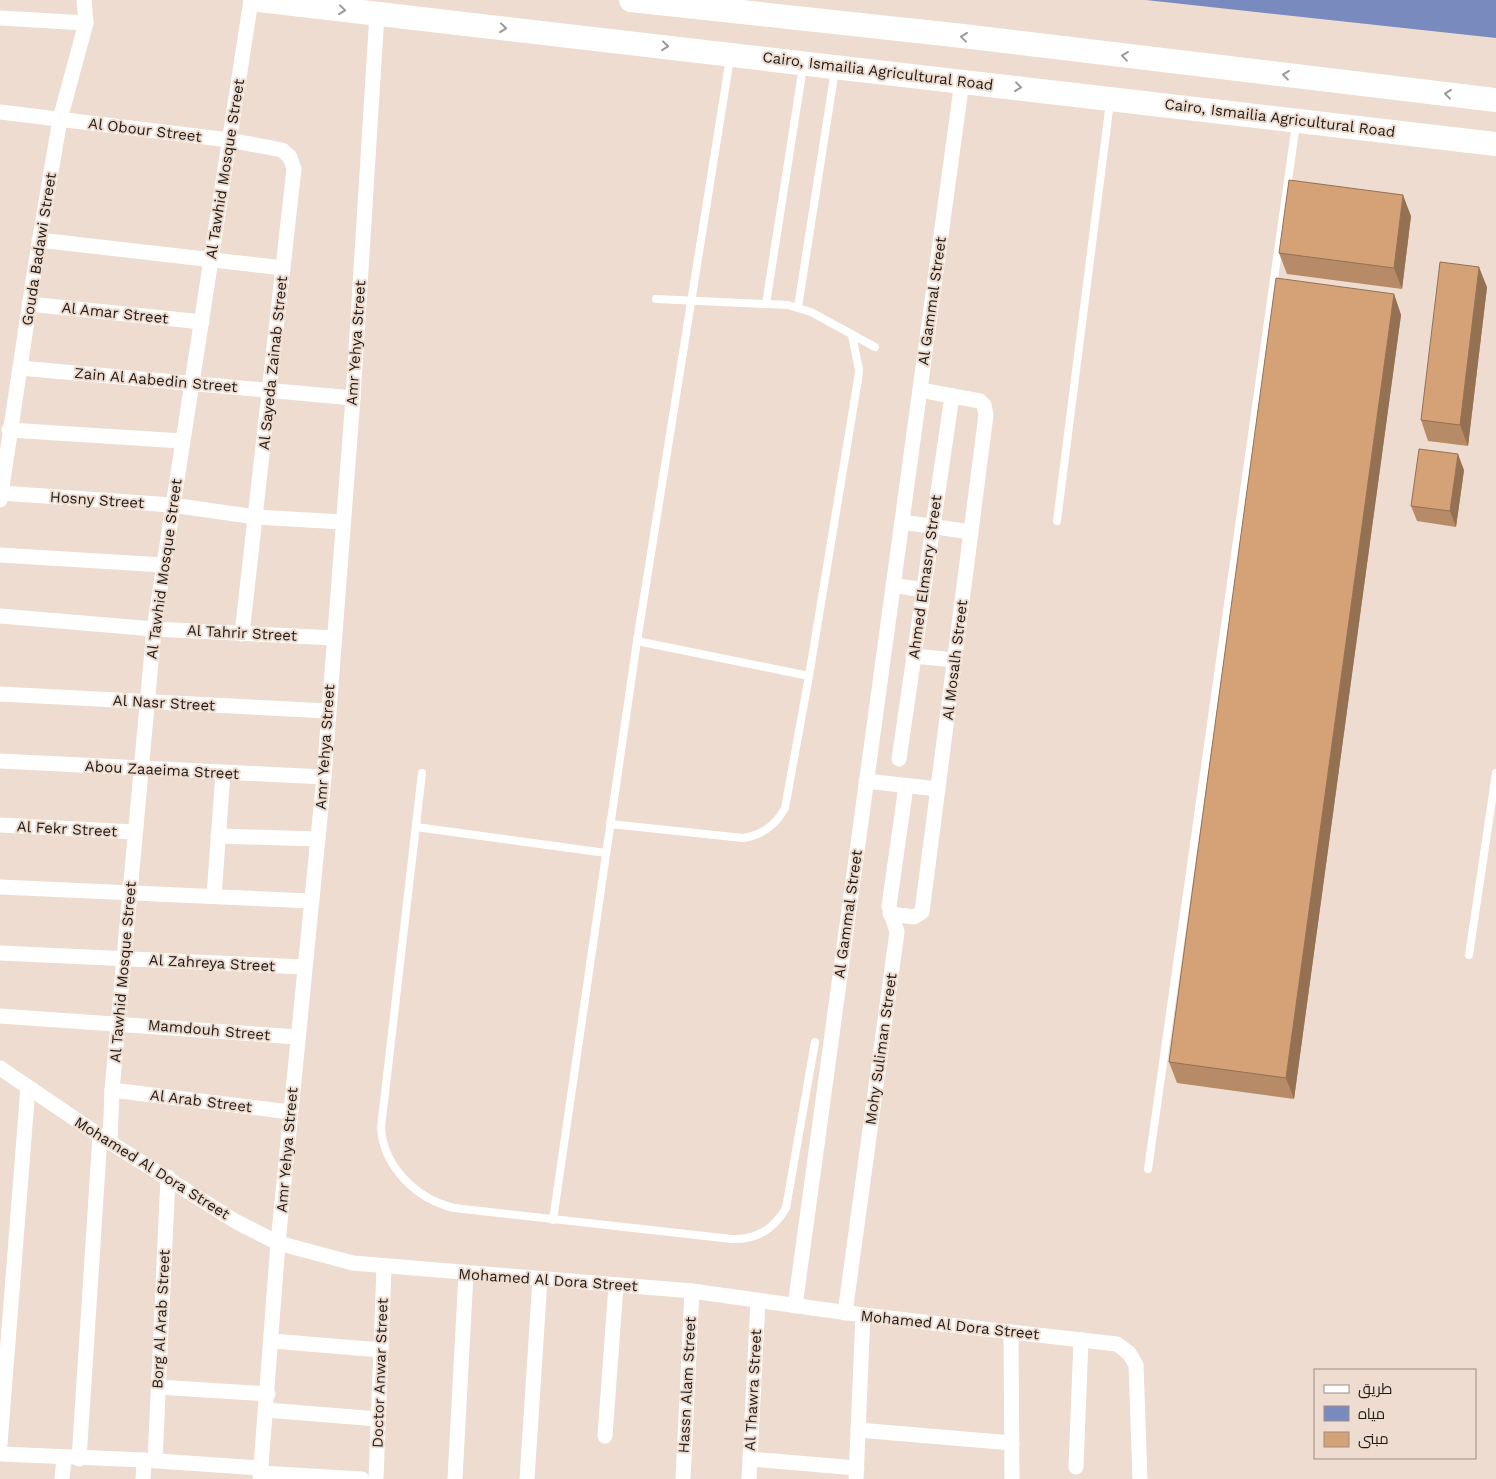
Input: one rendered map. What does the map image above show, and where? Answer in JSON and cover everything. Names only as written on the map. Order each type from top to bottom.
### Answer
[{"type":"main road","name":"Cairo, Ismailia Agricultural Road","points":[[259,0],[731,53],[1496,144]]},
{"type":"main road","points":[[631,0],[963,36],[1496,100]]},
{"type":"street","name":"Gouda Badawi Street","points":[[0,496],[39,240],[60,119],[86,23],[84,0]]},
{"type":"street","name":"Al Tawhid Mosque Street","points":[[79,1459],[105,1139],[119,1023],[140,769],[154,629],[251,0]]},
{"type":"street","name":"Amr Yehya Street","points":[[261,1473],[278,1243],[310,901],[324,777],[342,522],[353,398],[377,14]]},
{"type":"street","points":[[0,18],[86,23]]},
{"type":"street","name":"Al Gammal Street","points":[[795,1306],[962,81]]},
{"type":"street","name":"Al Obour Street","points":[[0,112],[229,140]]},
{"type":"street","name":"Al Sayeda Zainab Street","points":[[229,140],[282,150],[290,157],[294,170],[242,634]]},
{"type":"street","points":[[39,240],[283,268]]},
{"type":"street","name":"Al Amar Street","points":[[29,304],[202,322]]},
{"type":"street","name":"Zain Al Aabedin Street","points":[[20,368],[353,398]]},
{"type":"street","name":"Al Mosalh Street","points":[[890,914],[914,917],[922,912],[986,410],[980,401],[920,390]]},
{"type":"street","name":"Ahmed Elmasry Street","points":[[899,759],[952,396]]},
{"type":"street","points":[[9,430],[182,441]]},
{"type":"street","name":"Hosny Street","points":[[0,496],[172,505],[256,516],[342,522]]},
{"type":"street","points":[[902,522],[971,532]]},
{"type":"street","points":[[0,555],[163,566]]},
{"type":"street","points":[[893,585],[923,590]]},
{"type":"street","name":"Al Tahrir Street","points":[[0,616],[154,629],[334,638]]},
{"type":"street","points":[[913,656],[955,660]]},
{"type":"street","name":"Al Nasr Street","points":[[0,694],[328,711]]},
{"type":"street","name":"Abou Zaaeima Street","points":[[0,761],[324,777]]},
{"type":"street","points":[[214,896],[224,773]]},
{"type":"street","points":[[866,781],[938,789]]},
{"type":"street","name":"Mohy Suliman Street","points":[[845,1313],[897,932],[890,914],[890,899],[906,786]]},
{"type":"street","name":"Al Fekr Street","points":[[0,825],[135,832]]},
{"type":"street","points":[[218,836],[318,839]]},
{"type":"street","points":[[0,887],[310,901]]},
{"type":"street","name":"Al Zahreya Street","points":[[0,953],[304,967]]},
{"type":"street","name":"Mamdouh Street","points":[[0,1016],[298,1037]]},
{"type":"street","name":"Mohamed Al Dora Street","points":[[0,1068],[105,1139],[235,1221],[278,1243],[354,1263],[384,1268],[692,1291],[845,1313],[1117,1344],[1129,1352],[1136,1365],[1140,1479]]},
{"type":"street","points":[[0,1444],[6,1299],[28,1087]]},
{"type":"street","name":"Al Arab Street","points":[[112,1090],[290,1112]]},
{"type":"street","name":"Borg Al Arab Street","points":[[143,1479],[150,1461],[158,1387],[168,1177]]},
{"type":"street","name":"Doctor Anwar Street","points":[[376,1479],[384,1268]]},
{"type":"street","points":[[455,1479],[466,1274]]},
{"type":"street","points":[[527,1479],[540,1279]]},
{"type":"street","points":[[605,1436],[616,1285]]},
{"type":"street","name":"Hassn Alam Street","points":[[682,1479],[692,1291]]},
{"type":"street","name":"Al Thawra Street","points":[[748,1479],[758,1300]]},
{"type":"street","points":[[750,1460],[857,1473],[863,1315]]},
{"type":"street","points":[[1011,1332],[1012,1479]]},
{"type":"street","points":[[1076,1467],[1081,1340]]},
{"type":"street","points":[[272,1341],[381,1350]]},
{"type":"street","points":[[158,1387],[378,1419]]},
{"type":"street","points":[[858,1430],[1012,1443]]},
{"type":"street","points":[[0,1454],[150,1461],[261,1473],[362,1479]]},
{"type":"street","points":[[62,1479],[64,1458]]},
{"type":"lane","points":[[552,1220],[638,641],[731,53]]},
{"type":"lane","points":[[766,304],[804,62]]},
{"type":"lane","points":[[798,308],[835,66]]},
{"type":"lane","points":[[1057,521],[1110,98]]},
{"type":"lane","points":[[1148,1169],[1296,120]]},
{"type":"lane","points":[[656,299],[766,304],[798,308],[875,347]]},
{"type":"lane","points":[[610,824],[743,838],[768,829],[781,816],[785,808],[858,380],[859,370],[852,334]]},
{"type":"lane","points":[[638,641],[809,676]]},
{"type":"lane","points":[[422,773],[380,1128],[383,1146],[390,1162],[411,1185],[431,1200],[454,1208],[552,1220],[732,1239],[750,1238],[768,1230],[775,1224],[786,1208],[815,1042]]},
{"type":"lane","points":[[1469,955],[1496,773]]},
{"type":"lane","points":[[416,827],[606,853]]},
{"type":"water","points":[[1146,0],[1496,0],[1496,38]]},
{"type":"building","points":[[1289,180],[1403,195],[1394,268],[1279,253]]},
{"type":"building","points":[[1440,262],[1479,267],[1460,425],[1421,420]]},
{"type":"building","points":[[1276,278],[1394,294],[1286,1078],[1169,1062]]},
{"type":"building","points":[[1419,449],[1458,454],[1450,511],[1411,506]]}]
